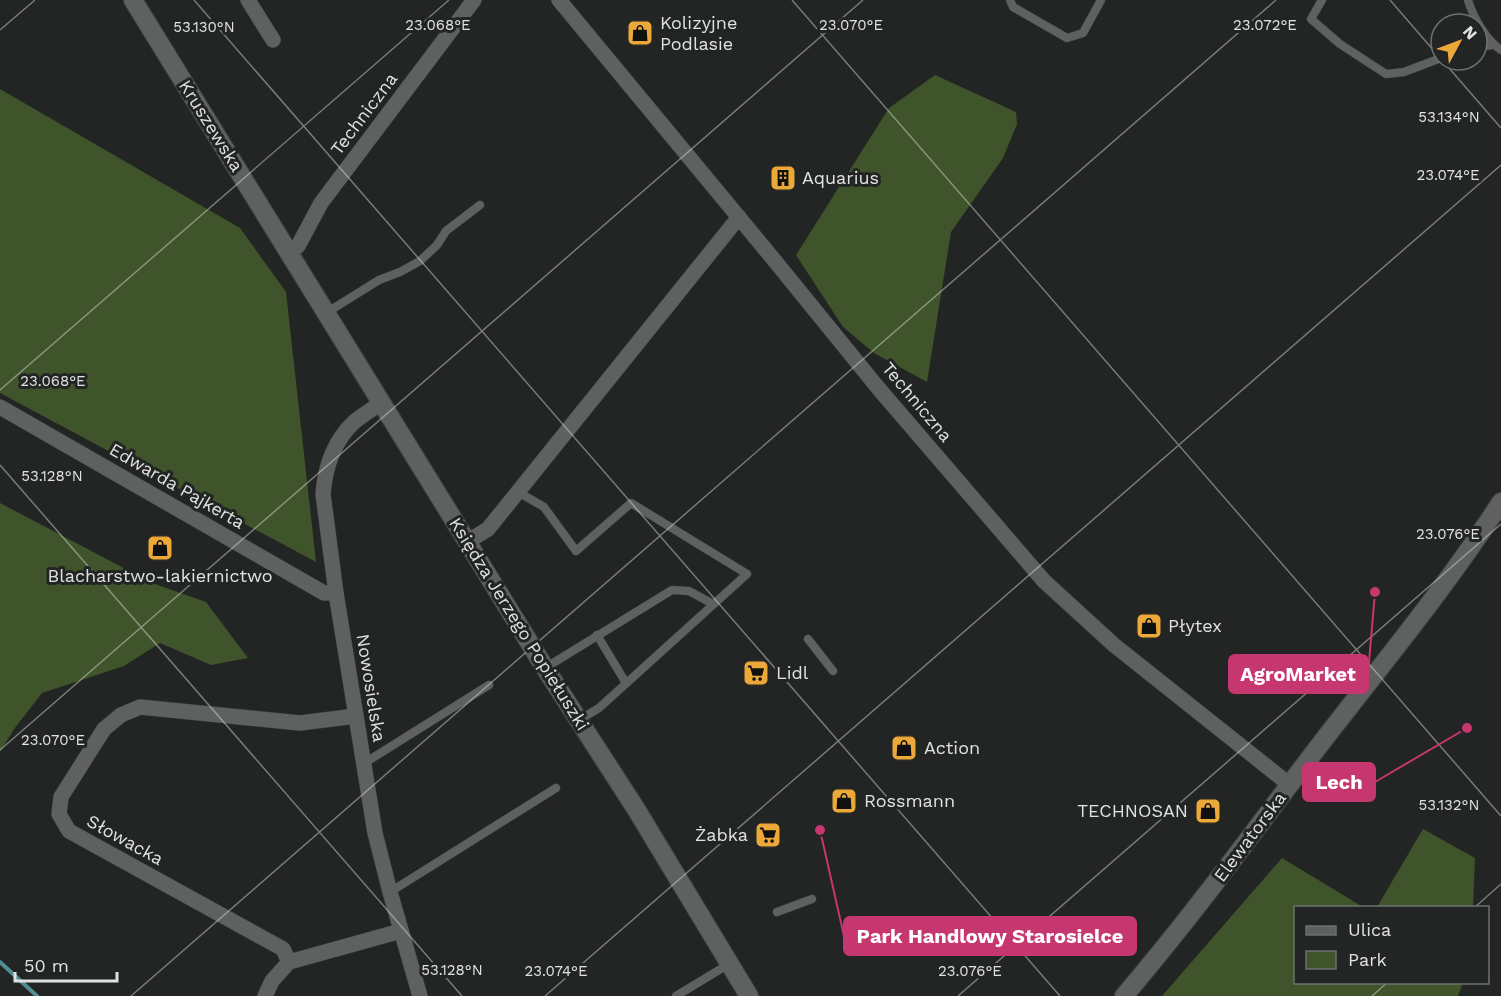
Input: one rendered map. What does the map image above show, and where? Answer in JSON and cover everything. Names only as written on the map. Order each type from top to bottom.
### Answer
[{"type":"street","name":"Kruszewska","points":[[133,0],[289,252]]},
{"type":"street","points":[[248,0],[273,40]]},
{"type":"street","name":"Techniczna","points":[[289,252],[298,246],[321,203],[474,0]]},
{"type":"street","name":"Techniczna","points":[[560,0],[879,389],[1044,581],[1114,645],[1290,785]]},
{"type":"street","points":[[467,542],[488,529],[739,217]]},
{"type":"street","name":"Księdza Jerzego Popiełuszki","points":[[289,252],[545,668],[636,809],[749,996]]},
{"type":"street","name":"Nowosielska","points":[[381,403],[363,415],[347,431],[332,454],[325,475],[324,507],[375,833],[400,931],[420,996]]},
{"type":"street","name":"Edwarda Pajkerta","points":[[0,407],[324,593],[336,593]]},
{"type":"street","name":"Elewatorska","points":[[1124,996],[1172,940],[1466,553],[1501,502]]},
{"type":"street","name":"Słowacka","points":[[289,962],[283,949],[69,831],[59,814],[62,797],[104,729],[121,715],[140,707],[300,723],[356,716]]},
{"type":"street","points":[[265,996],[272,981],[289,962],[400,931]]},
{"type":"lane","points":[[1011,0],[1013,7],[1067,38],[1083,33],[1101,0]]},
{"type":"lane","points":[[1322,0],[1311,19],[1340,44],[1386,74],[1404,72],[1429,63]]},
{"type":"lane","points":[[1468,0],[1472,12],[1493,45],[1501,50]]},
{"type":"lane","points":[[1489,46],[1493,45]]},
{"type":"lane","points":[[326,313],[379,280],[420,261],[437,245],[446,231],[480,206]]},
{"type":"lane","points":[[518,492],[544,507],[576,551],[631,503],[747,574],[599,708],[579,720]]},
{"type":"lane","points":[[545,668],[672,590],[689,591],[713,604]]},
{"type":"lane","points":[[597,635],[626,683]]},
{"type":"lane","points":[[808,639],[833,671]]},
{"type":"lane","points":[[363,764],[489,685]]},
{"type":"lane","points":[[390,892],[556,788]]},
{"type":"lane","points":[[777,912],[812,899]]},
{"type":"lane","points":[[676,996],[729,964]]},
{"type":"green space","points":[[935,75],[1016,112],[1017,124],[1003,158],[951,232],[927,382],[874,353],[843,327],[796,255],[889,108]]},
{"type":"green space","points":[[0,89],[240,228],[286,292],[316,562],[0,393]]},
{"type":"green space","points":[[0,503],[152,583],[206,602],[248,658],[211,665],[160,643],[124,666],[42,693],[14,729],[0,752]]},
{"type":"green space","points":[[1423,829],[1475,858],[1473,906],[1378,906]]},
{"type":"green space","points":[[1282,858],[1361,906],[1294,906],[1294,984],[1463,984],[1458,996],[1162,996]]},
{"type":"waterway","points":[[0,962],[37,996]]},
{"type":"place","name":"Kolizyjne Podlasie","points":[[640,33]]},
{"type":"place","name":"Aquarius","points":[[783,178]]},
{"type":"place","name":"Blacharstwo-lakiernictwo","points":[[160,548]]},
{"type":"place","name":"AgroMarket","points":[[1375,592]]},
{"type":"place","name":"Płytex","points":[[1149,626]]},
{"type":"place","name":"Lidl","points":[[756,673]]},
{"type":"place","name":"Lech","points":[[1467,728]]},
{"type":"place","name":"Action","points":[[904,748]]},
{"type":"place","name":"Rossmann","points":[[844,801]]},
{"type":"place","name":"TECHNOSAN","points":[[1208,811]]},
{"type":"place","name":"Park Handlowy Starosielce","points":[[820,830]]},
{"type":"place","name":"Żabka","points":[[768,835]]}]
